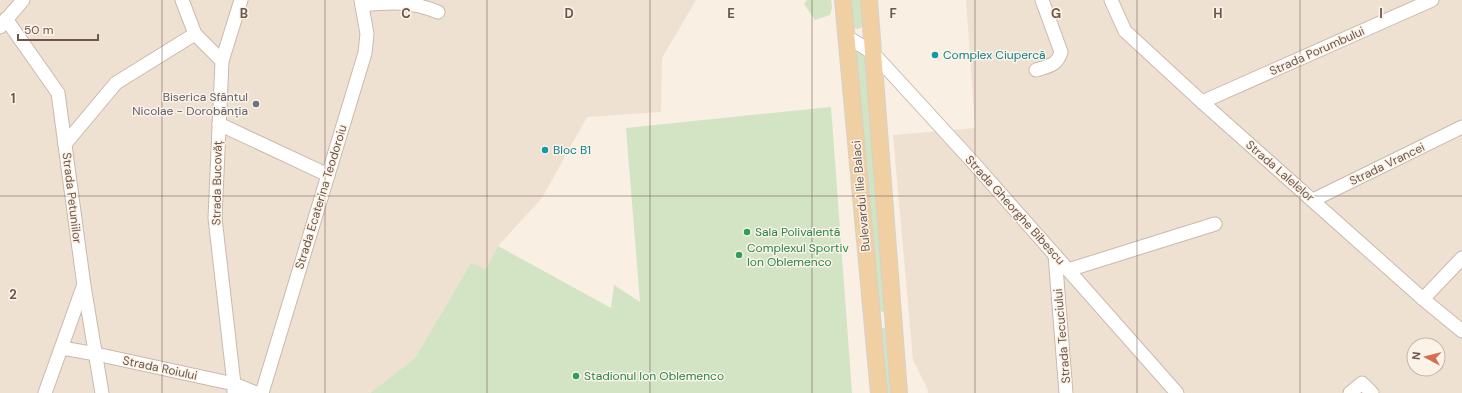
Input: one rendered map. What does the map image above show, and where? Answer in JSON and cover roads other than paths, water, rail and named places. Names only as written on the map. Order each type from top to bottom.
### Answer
[{"type":"main road","name":"Bulevardul Ilie Balaci","points":[[843,0],[878,393]]},
{"type":"main road","name":"Bulevardul Ilie Balaci","points":[[869,0],[899,393]]},
{"type":"main road","points":[[846,36],[871,36]]},
{"type":"street","points":[[3,23],[23,0]]},
{"type":"street","points":[[182,0],[195,34],[222,60]]},
{"type":"street","name":"Strada Bucovăț","points":[[234,388],[215,218],[222,60],[241,0]]},
{"type":"street","points":[[1036,70],[1058,60],[1061,52],[1042,0]]},
{"type":"street","name":"Strada Porumbului","points":[[1202,102],[1432,0]]},
{"type":"street","name":"Strada Lalelelor","points":[[1115,1],[1125,31],[1202,102],[1423,299],[1462,331]]},
{"type":"street","points":[[361,2],[410,3],[424,6],[438,12]]},
{"type":"street","name":"Strada Ecaterina Teodoroiu","points":[[262,393],[365,53],[367,34],[361,2]]},
{"type":"street","name":"Strada Petuniilor","points":[[3,23],[58,93],[84,286],[102,393]]},
{"type":"street","points":[[65,144],[116,83],[195,34]]},
{"type":"street","name":"Strada Gheorghe Bibescu","points":[[846,36],[872,53],[1055,255],[1177,393]]},
{"type":"street","points":[[219,124],[328,175]]},
{"type":"street","name":"Strada Vrancei","points":[[1313,200],[1462,128]]},
{"type":"street","points":[[1068,270],[1215,224]]},
{"type":"street","name":"Strada Tecuciului","points":[[1055,255],[1066,393]]},
{"type":"street","points":[[1423,299],[1462,258]]},
{"type":"street","points":[[45,393],[84,286]]},
{"type":"street","points":[[873,330],[893,328]]},
{"type":"street","name":"Strada Roiului","points":[[62,348],[96,354],[256,393]]},
{"type":"street","points":[[1350,393],[1362,383],[1372,393]]},
{"type":"place","name":"Complex Ciupercă","points":[[935,55]]},
{"type":"place","name":"Biserica Sfântul Nicolae - Dorobănția","points":[[256,104]]},
{"type":"place","name":"Bloc B1","points":[[545,150]]},
{"type":"place","name":"Sala Polivalentă","points":[[747,232]]},
{"type":"place","name":"Complexul Sportiv Ion Oblemenco","points":[[739,255]]},
{"type":"place","name":"Stadionul Ion Oblemenco","points":[[576,376]]}]
